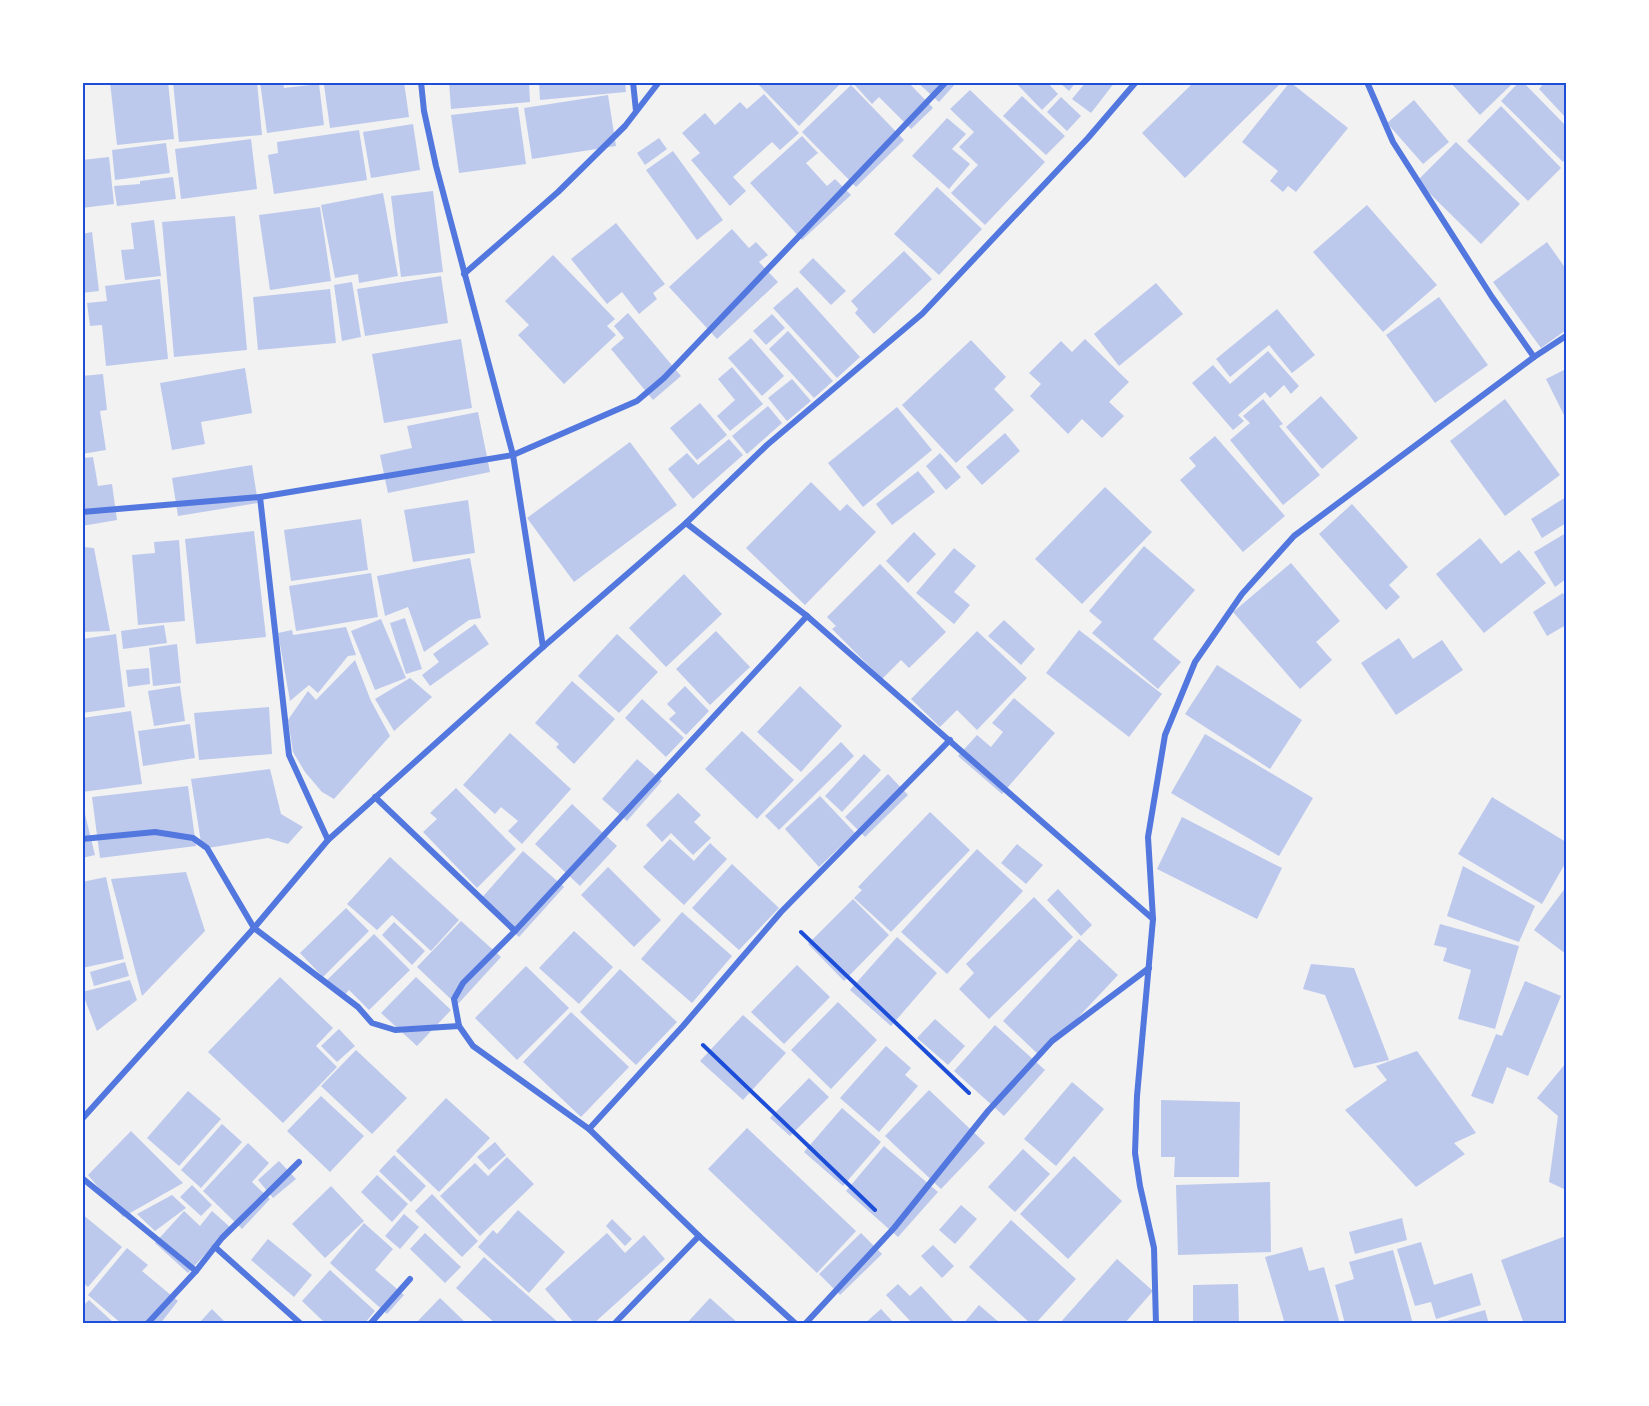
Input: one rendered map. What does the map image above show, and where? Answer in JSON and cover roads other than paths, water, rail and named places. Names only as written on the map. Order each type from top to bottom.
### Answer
[{"type":"street","points":[[421,82],[424,111],[436,165],[513,455],[543,647]]},
{"type":"street","points":[[633,82],[636,112]]},
{"type":"street","points":[[464,274],[558,192],[626,126],[658,82]]},
{"type":"street","points":[[82,512],[260,497],[513,455],[637,401],[664,378],[946,82]]},
{"type":"street","points":[[82,1119],[254,928],[328,840],[543,647],[686,523],[767,445],[922,314],[1088,138],[1136,82]]},
{"type":"street","points":[[1367,82],[1393,142],[1534,357]]},
{"type":"street","points":[[1156,1323],[1154,1248],[1135,1153],[1137,1096],[1153,919],[1148,837],[1165,735],[1196,662],[1242,594],[1294,536],[1534,357],[1566,336]]},
{"type":"street","points":[[260,497],[289,755],[328,840]]},
{"type":"street","points":[[686,523],[807,616],[1153,919]]},
{"type":"street","points":[[796,1323],[699,1236],[589,1129],[473,1046],[459,1026],[454,999],[463,983],[515,931],[807,616]]},
{"type":"street","points":[[589,1129],[683,1026],[781,912],[950,740]]},
{"type":"street","points":[[375,797],[515,931]]},
{"type":"street","points":[[82,839],[155,832],[193,838],[207,848],[254,928],[358,1007],[372,1023],[395,1030],[459,1026]]},
{"type":"street","points":[[806,1323],[894,1228],[988,1111],[1052,1041],[1149,968]]},
{"type":"street","points":[[147,1323],[196,1271],[222,1238],[299,1162]]},
{"type":"street","points":[[82,1178],[196,1271]]},
{"type":"street","points":[[614,1323],[699,1236]]},
{"type":"street","points":[[215,1247],[301,1323]]},
{"type":"street","points":[[370,1323],[410,1280]]}]
